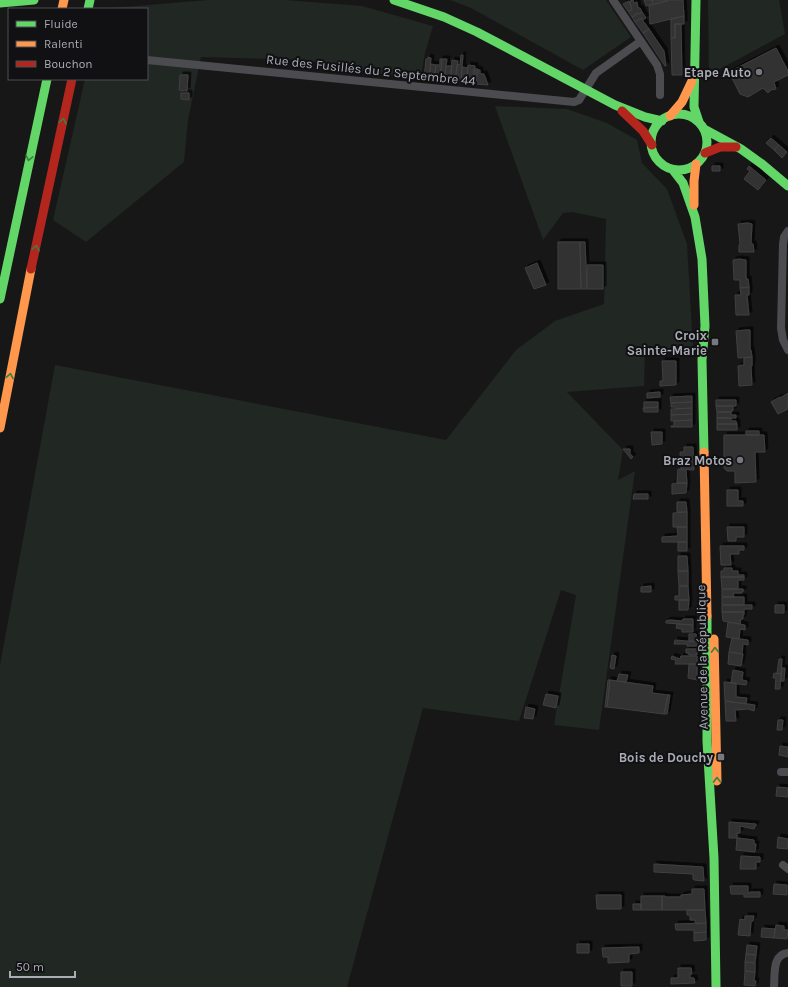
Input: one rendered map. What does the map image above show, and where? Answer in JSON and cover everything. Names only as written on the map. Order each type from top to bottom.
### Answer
[{"type":"main road","points":[[0,3],[34,0]]},
{"type":"main road","points":[[394,0],[444,17],[615,105],[646,117],[662,121]]},
{"type":"main road","points":[[695,0],[695,70],[694,107],[707,142],[705,153],[702,159],[696,164],[687,169],[673,170],[666,167],[658,160],[653,151],[652,144],[654,131],[682,102],[695,70]]},
{"type":"main road","points":[[0,299],[47,80]]},
{"type":"main road","points":[[0,428],[37,240],[72,80]]},
{"type":"main road","points":[[615,105],[643,130],[652,144]]},
{"type":"main road","points":[[670,116],[684,115],[693,118],[701,125],[740,147],[757,159],[788,186]]},
{"type":"main road","points":[[705,153],[723,146],[740,147]]},
{"type":"main road","name":"Avenue de la République","points":[[695,217],[694,181],[696,164]]},
{"type":"main road","name":"Avenue de la République","points":[[673,170],[683,183],[695,217],[702,254],[705,326],[709,360],[723,987]]},
{"type":"main road","name":"Avenue de la République","points":[[705,326],[702,360],[707,606],[706,666],[708,750],[714,858],[716,987]]},
{"type":"street","points":[[613,0],[659,70],[660,95]]},
{"type":"street","points":[[585,89],[592,77],[599,70],[641,41]]},
{"type":"street","name":"Rue des Fusillés du 2 Septembre 44","points":[[148,60],[574,102],[579,100],[585,89]]},
{"type":"street","points":[[788,231],[782,244],[781,328],[783,340],[788,350]]},
{"type":"street","points":[[774,987],[778,959],[781,954],[788,953]]},
{"type":"shaded area","points":[[208,0],[285,0],[362,6],[433,26],[425,53],[420,81],[305,60],[201,57],[188,120],[184,162],[86,242],[53,220],[85,80],[148,80],[148,8],[112,8]]},
{"type":"shaded area","points":[[450,0],[606,0],[631,37],[583,70],[471,8]]},
{"type":"shaded area","points":[[708,0],[779,0],[785,34],[709,75]]},
{"type":"shaded area","points":[[495,106],[567,109],[607,123],[637,140],[642,163],[667,189],[687,244],[693,348],[645,350],[644,386],[567,392],[623,450],[618,480],[635,471],[599,730],[554,725],[576,595],[561,590],[519,721],[423,708],[347,987],[0,987],[0,665],[55,365],[446,440],[516,350],[555,321],[604,304],[606,219],[572,212],[563,213],[543,240]]},
{"type":"building","points":[[633,0],[634,3],[637,2],[638,8],[640,8],[642,12],[632,17],[628,11],[632,10],[630,1]]},
{"type":"building","points":[[644,0],[652,0],[653,4],[646,6]]},
{"type":"building","points":[[652,0],[667,0],[667,1],[653,4]]},
{"type":"building","points":[[667,0],[683,0],[684,16],[650,24],[649,6]]},
{"type":"building","points":[[629,1],[632,10],[628,11],[623,4]]},
{"type":"building","points":[[642,12],[646,18],[642,20],[641,18],[635,22],[632,17]]},
{"type":"building","points":[[684,16],[684,24],[675,24],[675,38],[671,38],[671,19]]},
{"type":"building","points":[[641,18],[649,29],[643,33],[635,22]]},
{"type":"building","points":[[675,24],[681,24],[682,75],[672,75],[671,38],[675,38]]},
{"type":"building","points":[[649,29],[664,51],[666,66],[643,33]]},
{"type":"building","name":"Etape Auto","points":[[776,48],[788,71],[788,75],[774,82],[776,89],[771,90],[768,93],[763,88],[748,97],[740,94],[729,72]]},
{"type":"building","points":[[461,55],[463,55],[461,83],[455,82],[457,64],[460,65]]},
{"type":"building","points":[[428,57],[431,58],[429,80],[424,79],[426,59],[428,59]]},
{"type":"building","points":[[440,59],[442,59],[440,81],[434,80],[436,65],[440,65]]},
{"type":"building","points":[[442,59],[447,59],[444,81],[440,81]]},
{"type":"building","points":[[452,60],[458,61],[455,82],[450,82]]},
{"type":"building","points":[[431,64],[436,65],[434,80],[429,80]]},
{"type":"building","points":[[468,65],[475,66],[473,84],[466,83]]},
{"type":"building","points":[[446,66],[452,66],[450,82],[444,81]]},
{"type":"building","points":[[462,67],[468,68],[466,83],[461,83]]},
{"type":"building","points":[[474,69],[478,69],[476,84],[473,84]]},
{"type":"building","points":[[477,70],[480,70],[480,74],[484,74],[488,85],[476,84]]},
{"type":"building","points":[[180,75],[188,75],[187,91],[179,90]]},
{"type":"building","points":[[181,93],[189,93],[189,100],[181,99]]},
{"type":"building","points":[[771,138],[779,145],[774,150],[766,143]]},
{"type":"building","points":[[779,145],[787,152],[782,158],[774,150]]},
{"type":"building","points":[[712,166],[720,166],[720,171],[712,171]]},
{"type":"building","points":[[749,166],[766,180],[758,190],[744,179],[750,171],[747,169]]},
{"type":"building","points":[[738,224],[752,224],[751,244],[753,244],[754,252],[739,252],[740,244]]},
{"type":"building","points":[[558,242],[580,242],[581,289],[558,289]]},
{"type":"building","points":[[580,242],[585,242],[587,289],[581,289]]},
{"type":"building","points":[[733,260],[746,260],[746,279],[748,279],[749,287],[740,288],[740,280],[734,280]]},
{"type":"building","points":[[537,263],[546,285],[534,289],[525,268]]},
{"type":"building","points":[[587,265],[603,265],[603,289],[587,289]]},
{"type":"building","points":[[749,287],[749,295],[747,295],[749,315],[736,315],[735,295],[741,295],[740,288]]},
{"type":"building","points":[[750,330],[750,350],[752,357],[738,358],[736,331]]},
{"type":"building","points":[[752,357],[752,385],[739,386],[738,366],[744,365],[744,358]]},
{"type":"building","points":[[662,361],[676,361],[676,385],[660,386],[660,381],[663,381]]},
{"type":"building","points":[[660,392],[660,397],[647,398],[647,393]]},
{"type":"building","points":[[788,393],[788,409],[778,414],[771,402]]},
{"type":"building","points":[[692,396],[692,402],[671,403],[670,397]]},
{"type":"building","points":[[716,400],[736,400],[736,406],[716,406]]},
{"type":"building","points":[[644,402],[658,402],[658,407],[644,408]]},
{"type":"building","points":[[692,402],[692,408],[676,409],[675,407],[671,407],[671,403]]},
{"type":"building","points":[[716,406],[733,406],[733,411],[717,412]]},
{"type":"building","points":[[658,407],[658,412],[644,412],[643,408]]},
{"type":"building","points":[[692,408],[692,414],[671,415],[671,409]]},
{"type":"building","points":[[717,412],[731,412],[731,415],[736,415],[736,418],[717,418]]},
{"type":"building","points":[[692,414],[692,420],[671,421],[671,415]]},
{"type":"building","points":[[717,418],[731,418],[731,421],[736,421],[737,424],[717,424]]},
{"type":"building","points":[[692,420],[692,427],[671,427],[674,426],[674,421]]},
{"type":"building","points":[[717,424],[737,424],[737,430],[717,430]]},
{"type":"building","points":[[746,431],[759,431],[759,435],[746,435]]},
{"type":"building","points":[[651,432],[662,432],[662,444],[652,445]]},
{"type":"building","name":"Braz Motos","points":[[724,435],[764,435],[765,452],[755,452],[756,482],[735,483],[735,471],[727,471],[724,468]]},
{"type":"building","points":[[684,447],[693,447],[694,470],[681,469],[680,452],[684,452]]},
{"type":"building","points":[[623,449],[630,449],[630,454],[633,457],[631,459]]},
{"type":"building","points":[[678,469],[686,470],[687,483],[677,483]]},
{"type":"building","points":[[687,483],[686,493],[672,494],[672,484]]},
{"type":"building","points":[[727,490],[738,490],[738,501],[743,501],[743,506],[727,506]]},
{"type":"building","points":[[634,494],[648,494],[648,499],[633,499]]},
{"type":"building","points":[[677,502],[686,502],[687,512],[677,512]]},
{"type":"building","points":[[687,512],[687,527],[673,527],[673,513]]},
{"type":"building","points":[[677,527],[687,527],[687,542],[662,542],[662,537],[678,536]]},
{"type":"building","points":[[727,527],[744,527],[744,537],[736,537],[736,541],[728,541]]},
{"type":"building","points":[[678,542],[687,542],[687,551],[678,551]]},
{"type":"building","points":[[720,546],[744,546],[744,550],[739,550],[739,554],[730,554],[731,565],[721,565]]},
{"type":"building","points":[[678,556],[687,556],[688,571],[678,571]]},
{"type":"building","points":[[724,568],[732,568],[732,571],[738,571],[738,575],[744,575],[744,577],[721,577],[721,571],[724,571]]},
{"type":"building","points":[[678,571],[688,571],[688,586],[679,586]]},
{"type":"building","points":[[721,577],[744,577],[744,580],[738,580],[738,589],[722,589]]},
{"type":"building","points":[[651,586],[651,592],[641,592],[641,587]]},
{"type":"building","points":[[679,586],[688,586],[689,600],[675,600],[675,596],[679,596]]},
{"type":"building","points":[[722,589],[743,589],[744,591],[742,591],[742,593],[733,593],[734,597],[722,597]]},
{"type":"building","points":[[722,597],[744,597],[744,605],[722,605]]},
{"type":"building","points":[[679,600],[689,600],[688,610],[679,610]]},
{"type":"building","points":[[722,605],[752,605],[752,609],[744,609],[744,612],[722,612]]},
{"type":"building","points":[[775,605],[784,605],[784,613],[775,613]]},
{"type":"building","points":[[722,612],[744,612],[744,615],[740,624],[723,621]]},
{"type":"building","points":[[683,619],[693,619],[693,625],[666,623],[666,621],[670,620],[682,621]]},
{"type":"building","points":[[728,622],[745,625],[745,630],[740,629],[739,639],[726,637]]},
{"type":"building","points":[[677,624],[693,625],[693,632],[682,632],[682,629],[676,628]]},
{"type":"building","points":[[689,634],[696,634],[697,641],[689,641]]},
{"type":"building","points":[[732,638],[748,640],[748,645],[743,644],[742,654],[729,652]]},
{"type":"building","points":[[675,640],[697,642],[697,646],[674,644]]},
{"type":"building","points":[[686,649],[697,649],[697,655],[689,655],[689,653],[686,653]]},
{"type":"building","points":[[729,652],[743,654],[741,666],[728,664]]},
{"type":"building","points":[[612,655],[616,656],[614,669],[610,668]]},
{"type":"building","points":[[672,656],[680,659],[681,656],[697,656],[697,664],[675,664],[676,660],[671,659]]},
{"type":"building","points":[[779,659],[782,659],[781,674],[777,673]]},
{"type":"building","points":[[689,664],[697,664],[697,680],[688,678]]},
{"type":"building","points":[[782,668],[785,668],[784,681],[781,681]]},
{"type":"building","points":[[733,670],[743,672],[742,680],[747,681],[746,685],[731,683]]},
{"type":"building","points":[[774,673],[781,674],[780,689],[775,689],[776,678],[773,678]]},
{"type":"building","points":[[619,674],[628,675],[626,682],[617,681]]},
{"type":"building","points":[[608,680],[610,680],[607,707],[605,707]]},
{"type":"building","points":[[610,680],[653,686],[652,693],[668,695],[664,714],[607,707]]},
{"type":"building","points":[[724,682],[736,683],[736,697],[747,698],[746,704],[725,701]]},
{"type":"building","points":[[546,694],[558,696],[556,708],[543,705]]},
{"type":"building","points":[[668,695],[670,695],[667,714],[664,714]]},
{"type":"building","points":[[725,701],[755,705],[754,711],[748,709],[735,710],[736,721],[726,721]]},
{"type":"building","points":[[526,707],[535,709],[533,719],[524,718]]},
{"type":"building","points":[[778,720],[783,720],[782,730],[777,730]]},
{"type":"building","points":[[780,746],[788,747],[788,757],[779,755]]},
{"type":"building","points":[[777,787],[788,788],[788,797],[776,796]]},
{"type":"building","points":[[729,822],[756,824],[756,826],[754,829],[740,826],[740,833],[737,833],[737,838],[729,838]]},
{"type":"building","points":[[778,837],[788,839],[788,849],[777,848]]},
{"type":"building","points":[[737,838],[754,840],[754,844],[756,844],[755,852],[736,850]]},
{"type":"building","points":[[741,856],[760,857],[760,862],[756,862],[756,869],[740,869]]},
{"type":"building","points":[[654,864],[703,867],[704,881],[694,880],[693,874],[654,872]]},
{"type":"building","points":[[774,884],[787,885],[787,895],[773,894]]},
{"type":"building","points":[[730,886],[748,886],[748,894],[750,892],[760,892],[760,897],[744,897],[744,894],[731,894]]},
{"type":"building","points":[[692,889],[704,889],[705,910],[662,910],[662,896],[681,897],[681,895],[692,894]]},
{"type":"building","points":[[596,895],[621,895],[621,909],[597,909]]},
{"type":"building","points":[[641,896],[662,896],[662,910],[641,910]]},
{"type":"building","points":[[633,904],[641,904],[641,910],[633,910]]},
{"type":"building","points":[[687,910],[705,910],[706,923],[696,924],[695,920],[690,920],[690,915],[687,915]]},
{"type":"building","points":[[745,916],[754,916],[753,921],[751,921],[750,936],[738,935],[740,919],[745,920]]},
{"type":"building","points":[[706,923],[706,932],[694,933],[694,930],[676,930],[675,924]]},
{"type":"building","points":[[776,925],[784,926],[784,930],[788,930],[787,939],[774,938]]},
{"type":"building","points":[[762,928],[775,929],[774,938],[761,937]]},
{"type":"building","points":[[706,932],[706,940],[694,941],[694,933]]},
{"type":"building","points":[[577,944],[589,944],[589,953],[577,953]]},
{"type":"building","points":[[747,945],[757,946],[756,955],[746,954]]},
{"type":"building","points":[[639,947],[639,953],[629,954],[629,962],[608,963],[608,957],[603,957],[602,948]]},
{"type":"building","points":[[746,954],[756,955],[755,963],[745,962]]},
{"type":"building","points":[[745,962],[755,963],[755,972],[745,971]]},
{"type":"building","points":[[678,968],[691,968],[692,974],[690,974],[690,978],[694,978],[695,983],[671,984],[671,978],[678,978]]},
{"type":"building","points":[[745,971],[755,972],[755,986],[744,985]]},
{"type":"building","points":[[621,972],[632,972],[632,986],[621,986]]},
{"type":"traffic: fast","points":[[0,3],[34,0]]},
{"type":"traffic: fast","points":[[88,8],[90,0]]},
{"type":"traffic: fast","points":[[394,0],[444,17],[477,32],[615,105],[645,117],[662,121]]},
{"type":"traffic: fast","points":[[696,0],[694,107],[699,122]]},
{"type":"traffic: fast","points":[[0,299],[47,80]]},
{"type":"traffic: fast","points":[[679,114],[690,116],[699,122],[705,131],[707,142],[705,153],[699,162],[690,168],[679,170],[668,168],[659,162],[653,153],[651,142],[653,131],[659,122],[668,116],[679,114]]},
{"type":"traffic: fast","points":[[704,129],[741,149],[762,164],[788,186]]},
{"type":"traffic: fast","points":[[673,170],[683,183],[695,217],[702,259],[705,326],[702,360],[704,452]]},
{"type":"traffic: fast","points":[[707,616],[707,741],[714,858],[716,987]]},
{"type":"traffic: slow","points":[[62,8],[64,0]]},
{"type":"traffic: slow","points":[[670,116],[682,102],[692,81]]},
{"type":"traffic: slow","points":[[694,205],[696,164]]},
{"type":"traffic: slow","points":[[0,428],[31,269]]},
{"type":"traffic: slow","points":[[704,452],[707,616]]},
{"type":"traffic: slow","points":[[714,639],[717,781]]},
{"type":"traffic: jam","points":[[31,269],[72,80]]},
{"type":"traffic: jam","points":[[622,111],[643,131],[652,145]]},
{"type":"traffic: jam","points":[[705,153],[720,147],[736,147]]},
{"type":"place","name":"Etape Auto","points":[[759,72]]},
{"type":"place","name":"Croix Sainte-Marie","points":[[715,342]]},
{"type":"place","name":"Braz Motos","points":[[740,460]]},
{"type":"place","name":"Bois de Douchy","points":[[721,757]]}]
